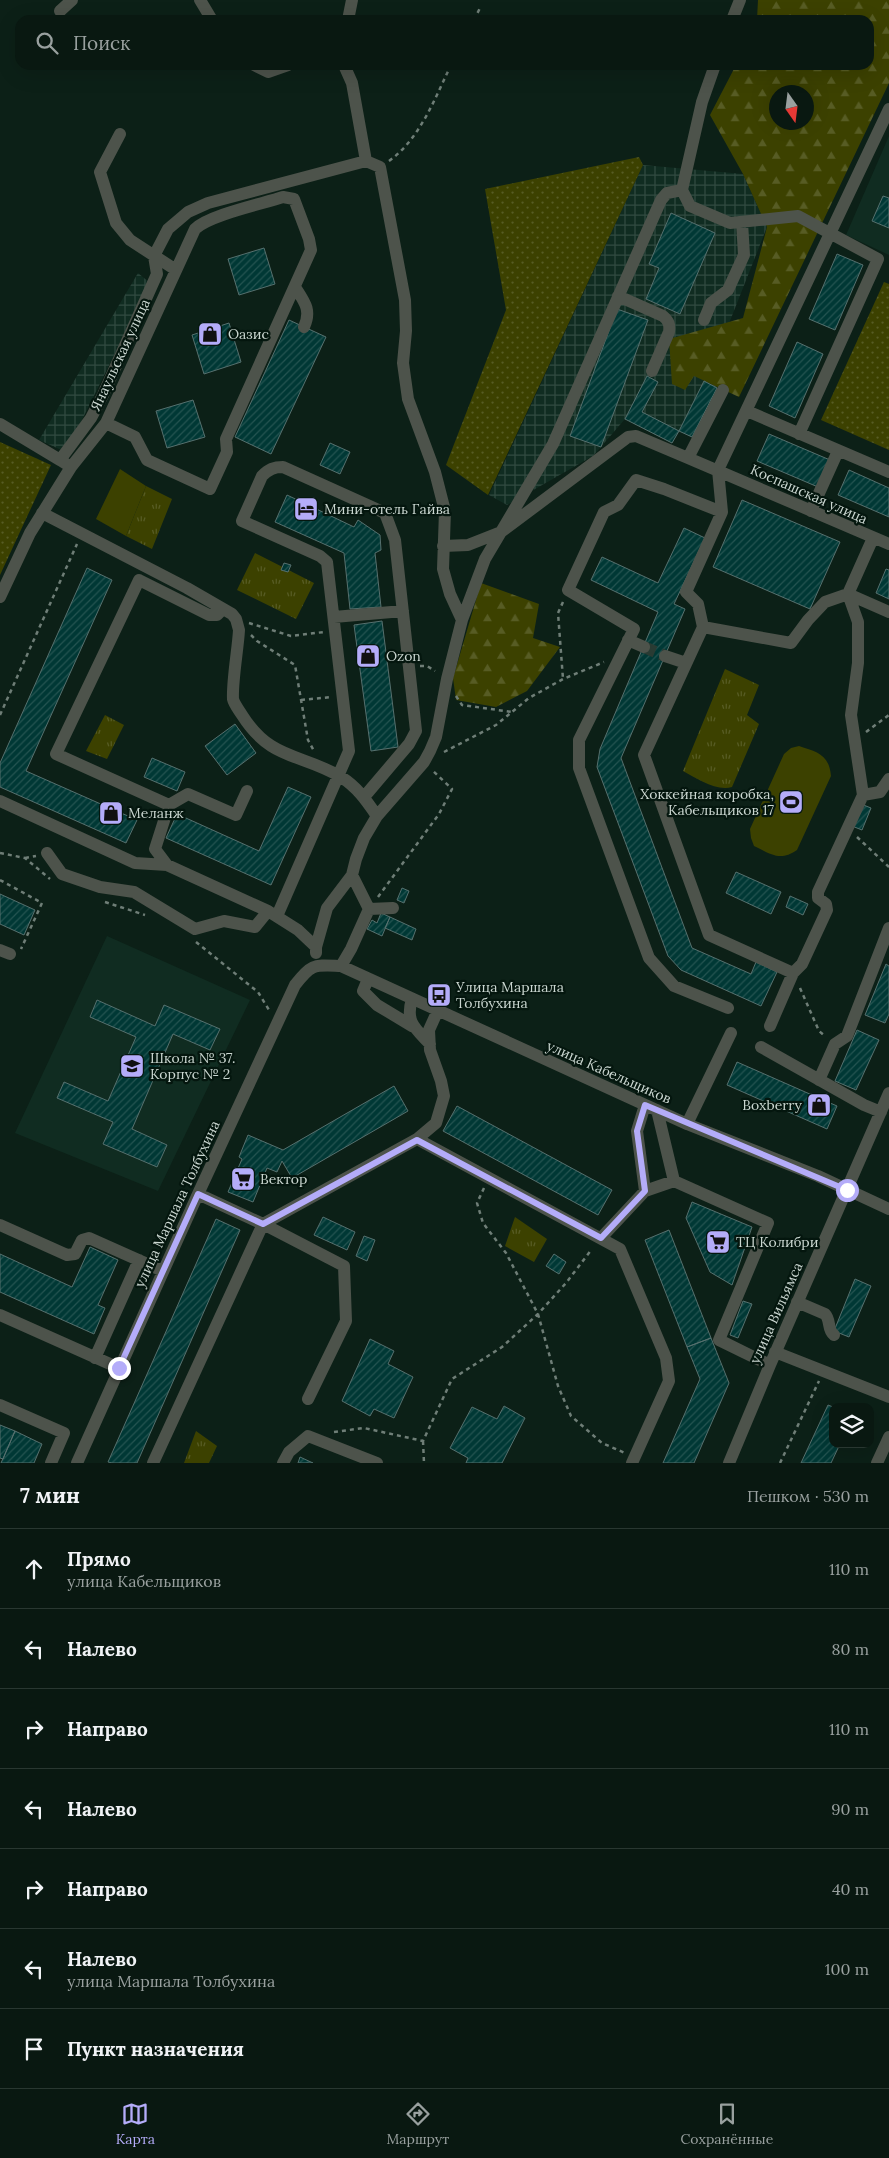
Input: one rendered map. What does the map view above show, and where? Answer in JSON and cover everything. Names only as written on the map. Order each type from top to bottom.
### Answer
[{"type":"street","points":[[60,11],[72,0]]},
{"type":"street","points":[[200,0],[209,15]]},
{"type":"street","points":[[349,15],[352,0]]},
{"type":"street","points":[[734,15],[740,0]]},
{"type":"street","points":[[346,70],[352,83],[366,161]]},
{"type":"street","points":[[714,70],[702,102],[682,190],[690,206],[730,223],[798,216],[878,259],[799,434]]},
{"type":"street","points":[[793,973],[709,934],[644,755],[703,627],[698,604],[686,592],[722,512],[718,470],[889,109]]},
{"type":"street","points":[[120,134],[100,172],[116,222],[130,240],[176,270]]},
{"type":"street","points":[[0,424],[65,464],[103,396],[157,274],[154,256],[168,230],[188,212],[208,203],[366,161],[380,167],[405,300],[406,331],[403,364],[408,399],[436,472],[445,511],[442,546],[443,570],[462,620]]},
{"type":"street","points":[[316,965],[316,947],[327,908],[352,875],[364,838],[376,816],[424,762],[436,737],[447,679],[462,620],[484,559],[553,444],[661,200],[667,193],[682,190]]},
{"type":"street","points":[[106,422],[135,437],[147,460],[210,489],[227,452],[226,439],[309,255],[311,244],[294,199],[283,197],[206,222],[208,203]]},
{"type":"street","name":"Янаульская улица","points":[[0,597],[65,464],[106,422],[192,233],[206,222]]},
{"type":"street","points":[[704,320],[711,303],[728,290],[744,255],[742,222]]},
{"type":"street","points":[[295,287],[307,305],[308,317],[304,327]]},
{"type":"street","points":[[618,296],[664,316],[668,320],[669,332],[652,371]]},
{"type":"street","points":[[688,458],[723,390]]},
{"type":"street","points":[[747,411],[889,472]]},
{"type":"street","name":"Коспашская улица","points":[[501,532],[628,437],[636,436],[889,544]]},
{"type":"street","points":[[811,511],[838,451]]},
{"type":"street","points":[[47,853],[62,874],[100,887],[134,892],[194,929],[224,921],[255,927],[272,914],[339,776],[349,751],[328,566],[324,558],[242,521],[262,476],[267,470],[274,467],[283,467],[385,513],[395,540],[416,731],[409,744],[364,796]]},
{"type":"street","points":[[722,512],[636,480],[618,505],[604,512],[568,590],[634,629],[619,655],[579,740],[579,768],[649,958],[674,986],[728,1008]]},
{"type":"street","points":[[42,513],[187,588],[223,609],[236,619],[240,630],[233,700],[259,737],[276,750],[339,776],[364,796],[376,816]]},
{"type":"street","points":[[442,546],[468,545],[501,532]]},
{"type":"street","points":[[770,1026],[793,973],[802,964],[827,910],[826,904],[820,900],[818,895],[863,795],[851,715],[858,664],[858,622],[848,594],[873,538]]},
{"type":"street","points":[[169,805],[56,754],[139,580],[209,615],[217,615],[223,609]]},
{"type":"street","points":[[703,627],[792,643],[808,620],[825,602],[848,594],[889,612]]},
{"type":"street","points":[[334,617],[403,611]]},
{"type":"street","points":[[628,640],[644,647]]},
{"type":"street","points":[[665,656],[686,662]]},
{"type":"street","points":[[863,795],[880,792],[889,779]]},
{"type":"street","points":[[167,865],[155,849],[169,805],[188,794],[236,815],[247,791]]},
{"type":"street","points":[[0,801],[135,863],[167,865],[272,914],[298,930],[316,947]]},
{"type":"street","points":[[352,875],[369,909]]},
{"type":"street","points":[[369,909],[393,908]]},
{"type":"street","points":[[341,966],[369,909]]},
{"type":"street","points":[[819,1080],[835,1044],[847,1036],[889,928]]},
{"type":"street","name":"улица Кабельщиков","points":[[316,965],[341,966],[687,1124],[818,1176],[889,1209]]},
{"type":"street","name":"улица Маршала Толбухина","points":[[77,1463],[198,1194],[295,985],[306,970],[316,965]]},
{"type":"street","points":[[368,979],[363,991],[377,1005],[412,1026],[430,1044]]},
{"type":"street","points":[[412,999],[408,1012],[412,1026]]},
{"type":"street","points":[[153,1463],[263,1224],[417,1140],[436,1122],[444,1096],[430,1044],[429,1030],[438,1010]]},
{"type":"street","points":[[687,1124],[731,1033]]},
{"type":"street","points":[[761,1047],[864,1105],[881,1112]]},
{"type":"street","name":"улица Вильямса","points":[[729,1463],[775,1352],[889,1094]]},
{"type":"street","points":[[645,1105],[637,1131],[645,1191]]},
{"type":"street","points":[[657,1110],[674,1181]]},
{"type":"street","points":[[417,1140],[620,1248],[666,1358],[669,1381],[634,1460]]},
{"type":"street","points":[[601,1238],[645,1191],[674,1181],[768,1223],[719,1340],[770,1365]]},
{"type":"street","points":[[198,1194],[263,1224],[344,1266],[346,1321],[308,1398]]},
{"type":"street","points":[[0,1225],[67,1255],[75,1254],[82,1240],[87,1237],[163,1271]]},
{"type":"street","points":[[95,1358],[139,1260]]},
{"type":"street","points":[[798,1302],[826,1314],[831,1332],[834,1335]]},
{"type":"street","points":[[0,1315],[119,1368]]},
{"type":"street","points":[[775,1352],[889,1397]]},
{"type":"street","points":[[0,1405],[64,1433],[51,1463]]},
{"type":"street","points":[[283,1463],[289,1452],[308,1436],[377,1463]]},
{"type":"street","points":[[877,1463],[889,1436]]},
{"type":"path","points":[[476,15],[480,8]]},
{"type":"path","points":[[380,167],[399,154],[421,125],[448,70]]},
{"type":"path","points":[[0,715],[81,534]]},
{"type":"path","points":[[563,679],[558,613],[568,590]]},
{"type":"path","points":[[236,619],[291,636],[335,631]]},
{"type":"path","points":[[236,619],[257,641],[295,665],[308,740],[324,770]]},
{"type":"path","points":[[369,909],[439,814],[452,789],[424,762],[496,725],[529,698],[563,679],[619,655]]},
{"type":"path","points":[[301,700],[343,696]]},
{"type":"path","points":[[855,740],[889,715]]},
{"type":"path","points":[[848,828],[889,867]]},
{"type":"path","points":[[0,853],[25,858],[44,876],[57,883]]},
{"type":"path","points":[[0,880],[42,902],[20,949],[5,952]]},
{"type":"path","points":[[102,901],[150,917]]},
{"type":"path","points":[[196,941],[258,992],[269,1010]]},
{"type":"path","points":[[793,973],[819,1031],[835,1044]]},
{"type":"path","points":[[488,1178],[477,1203],[483,1224],[506,1254],[538,1314],[558,1386],[571,1416],[602,1443],[634,1460]]},
{"type":"path","points":[[424,1463],[423,1441],[452,1380],[502,1347],[538,1314],[566,1283],[601,1238]]},
{"type":"path","points":[[780,1463],[823,1371]]},
{"type":"path","points":[[308,1436],[364,1428],[423,1441]]},
{"type":"shaded area","points":[[889,136],[889,255],[846,235]]},
{"type":"shaded area","points":[[643,165],[743,174],[767,227],[726,331],[717,388],[692,437],[679,431],[672,443],[625,419],[593,456],[507,505],[489,495]]},
{"type":"shaded area","points":[[138,273],[150,283],[66,452],[39,440]]},
{"type":"shaded area","name":"Школа № 37. Корпус № 2","points":[[107,936],[250,1000],[158,1191],[15,1133]]},
{"type":"green space","points":[[758,0],[889,0],[889,83],[739,397],[694,376],[685,390],[672,384],[669,339],[743,318],[767,227],[743,174],[710,115],[733,70],[874,70],[874,15],[757,15]]},
{"type":"green space","points":[[639,157],[643,165],[488,495],[446,465],[506,310],[485,189]]},
{"type":"green space","points":[[884,282],[889,284],[889,450],[821,420]]},
{"type":"green space","points":[[0,442],[51,465],[0,575]]},
{"type":"green space","points":[[120,469],[146,486],[126,536],[96,519]]},
{"type":"green space","points":[[146,486],[172,499],[152,549],[126,536]]},
{"type":"green space","points":[[255,553],[314,583],[296,619],[237,590]]},
{"type":"green space","points":[[481,583],[539,604],[533,638],[560,647],[527,691],[496,707],[456,700],[453,678]]},
{"type":"green space","points":[[725,669],[759,685],[747,715],[759,724],[732,787],[720,788],[707,784],[683,771]]},
{"type":"green space","points":[[105,715],[124,725],[107,759],[86,751]]},
{"type":"green space","name":"Хоккейная коробка, Кабельщиков 17","points":[[799,746],[817,752],[825,758],[831,776],[797,850],[785,856],[776,856],[754,846],[750,829],[784,754],[791,748]]},
{"type":"green space","points":[[515,1217],[547,1239],[534,1262],[505,1246]]},
{"type":"green space","points":[[196,1431],[217,1446],[209,1463],[184,1463]]},
{"type":"building","points":[[883,196],[889,198],[889,228],[872,221]]},
{"type":"building","points":[[671,213],[715,233],[680,314],[646,299],[659,268],[649,264]]},
{"type":"building","points":[[264,248],[275,284],[239,295],[228,259]]},
{"type":"building","points":[[837,254],[863,265],[835,330],[809,319]]},
{"type":"building","points":[[617,309],[648,320],[601,447],[570,436]]},
{"type":"building","points":[[289,320],[326,337],[271,454],[235,437]]},
{"type":"building","points":[[229,323],[241,362],[204,374],[192,335]]},
{"type":"building","points":[[797,342],[823,354],[795,418],[769,406]]},
{"type":"building","points":[[647,376],[658,382],[642,412],[679,431],[672,443],[625,419]]},
{"type":"building","points":[[704,381],[717,388],[692,437],[679,431]]},
{"type":"building","points":[[193,400],[205,437],[167,448],[156,411]]},
{"type":"building","points":[[769,434],[830,460],[818,487],[757,461]]},
{"type":"building","points":[[330,443],[350,452],[340,474],[320,465]]},
{"type":"building","points":[[849,470],[889,488],[889,517],[838,495]]},
{"type":"building","points":[[287,495],[354,527],[358,520],[380,535],[381,550],[375,553],[381,607],[350,609],[344,553],[275,522]]},
{"type":"building","points":[[742,500],[840,542],[810,609],[713,567]]},
{"type":"building","points":[[684,528],[705,538],[674,604],[685,609],[621,758],[692,948],[751,974],[756,962],[777,972],[761,1006],[681,970],[668,956],[597,767],[600,749],[658,612],[591,580],[602,557],[658,583]]},
{"type":"building","points":[[284,563],[291,565],[288,572],[281,570]]},
{"type":"building","points":[[87,568],[112,580],[26,771],[137,820],[126,843],[0,787],[0,763]]},
{"type":"building","points":[[886,569],[889,570],[889,599],[876,593]]},
{"type":"building","points":[[382,621],[398,747],[371,751],[354,625]]},
{"type":"building","points":[[235,724],[256,753],[227,775],[205,746]]},
{"type":"building","points":[[152,758],[185,772],[177,791],[144,777]]},
{"type":"building","points":[[288,787],[311,797],[271,885],[166,838],[177,814],[259,851]]},
{"type":"building","points":[[861,804],[871,808],[862,830],[852,826]]},
{"type":"building","points":[[736,872],[781,892],[771,914],[726,893]]},
{"type":"building","points":[[402,888],[409,891],[404,903],[397,900]]},
{"type":"building","points":[[0,894],[35,910],[24,935],[0,924]]},
{"type":"building","points":[[790,896],[808,904],[803,915],[786,907]]},
{"type":"building","points":[[381,913],[390,917],[382,936],[367,929],[372,920],[377,923]]},
{"type":"building","points":[[390,917],[416,929],[412,940],[385,928]]},
{"type":"building","points":[[886,964],[889,966],[889,1014],[885,1023],[865,1015]]},
{"type":"building","points":[[97,1000],[155,1026],[164,1005],[220,1029],[210,1050],[173,1034],[132,1129],[167,1145],[157,1167],[103,1144],[113,1122],[57,1098],[64,1082],[108,1101],[136,1037],[90,1017]]},
{"type":"building","points":[[857,1030],[879,1040],[856,1090],[835,1081]]},
{"type":"building","points":[[737,1062],[837,1106],[827,1129],[727,1085]]},
{"type":"building","points":[[394,1086],[408,1111],[292,1178],[282,1161],[277,1172],[267,1168],[253,1202],[228,1192],[242,1159],[239,1157],[248,1135],[283,1150]]},
{"type":"building","points":[[457,1106],[612,1190],[598,1215],[443,1131]]},
{"type":"building","points":[[692,1202],[752,1227],[732,1285],[710,1272],[686,1218]]},
{"type":"building","points":[[323,1217],[355,1232],[347,1250],[314,1235]]},
{"type":"building","points":[[216,1219],[240,1230],[137,1463],[108,1462]]},
{"type":"building","points":[[669,1230],[711,1338],[687,1347],[645,1240]]},
{"type":"building","points":[[364,1236],[375,1240],[367,1261],[356,1256]]},
{"type":"building","points":[[90,1247],[118,1260],[98,1305],[105,1308],[94,1334],[0,1292],[0,1254],[72,1287]]},
{"type":"building","points":[[554,1254],[566,1262],[559,1274],[546,1266]]},
{"type":"building","points":[[855,1279],[871,1286],[849,1337],[834,1331]]},
{"type":"building","points":[[743,1301],[752,1304],[738,1338],[730,1335]]},
{"type":"building","points":[[711,1338],[729,1383],[694,1463],[663,1463],[700,1379],[687,1347]]},
{"type":"building","points":[[370,1339],[394,1351],[388,1364],[413,1377],[394,1418],[374,1409],[370,1416],[342,1401]]},
{"type":"building","points":[[829,1405],[829,1448],[838,1448],[831,1463],[801,1463]]},
{"type":"building","points":[[504,1406],[525,1418],[502,1463],[466,1463],[468,1458],[450,1448],[472,1407],[497,1419]]},
{"type":"building","points":[[0,1425],[15,1431],[3,1459],[0,1458]]},
{"type":"building","points":[[15,1431],[42,1444],[34,1463],[1,1463]]},
{"type":"building","points":[[300,1457],[313,1463],[298,1463]]},
{"type":"tunnel","points":[[644,647],[665,656]]},
{"type":"place","name":"Оазис","points":[[210,334]]},
{"type":"place","name":"Мини-отель Гайва","points":[[306,509]]},
{"type":"place","name":"Ozon","points":[[368,656]]},
{"type":"place","name":"Хоккейная коробка, Кабельщиков 17","points":[[791,802]]},
{"type":"place","name":"Меланж","points":[[111,813]]},
{"type":"place","name":"Улица Маршала Толбухина","points":[[439,995]]},
{"type":"place","name":"Школа № 37. Корпус № 2","points":[[132,1066]]},
{"type":"place","name":"Boxberry","points":[[819,1105]]},
{"type":"place","name":"Вектор","points":[[243,1179]]},
{"type":"place","name":"ТЦ Колибри","points":[[718,1242]]},
{"type":"route","points":[[119,1368],[198,1194],[263,1224],[417,1140],[601,1238],[645,1191],[637,1131],[645,1105],[687,1124],[818,1176],[847,1190]]}]
